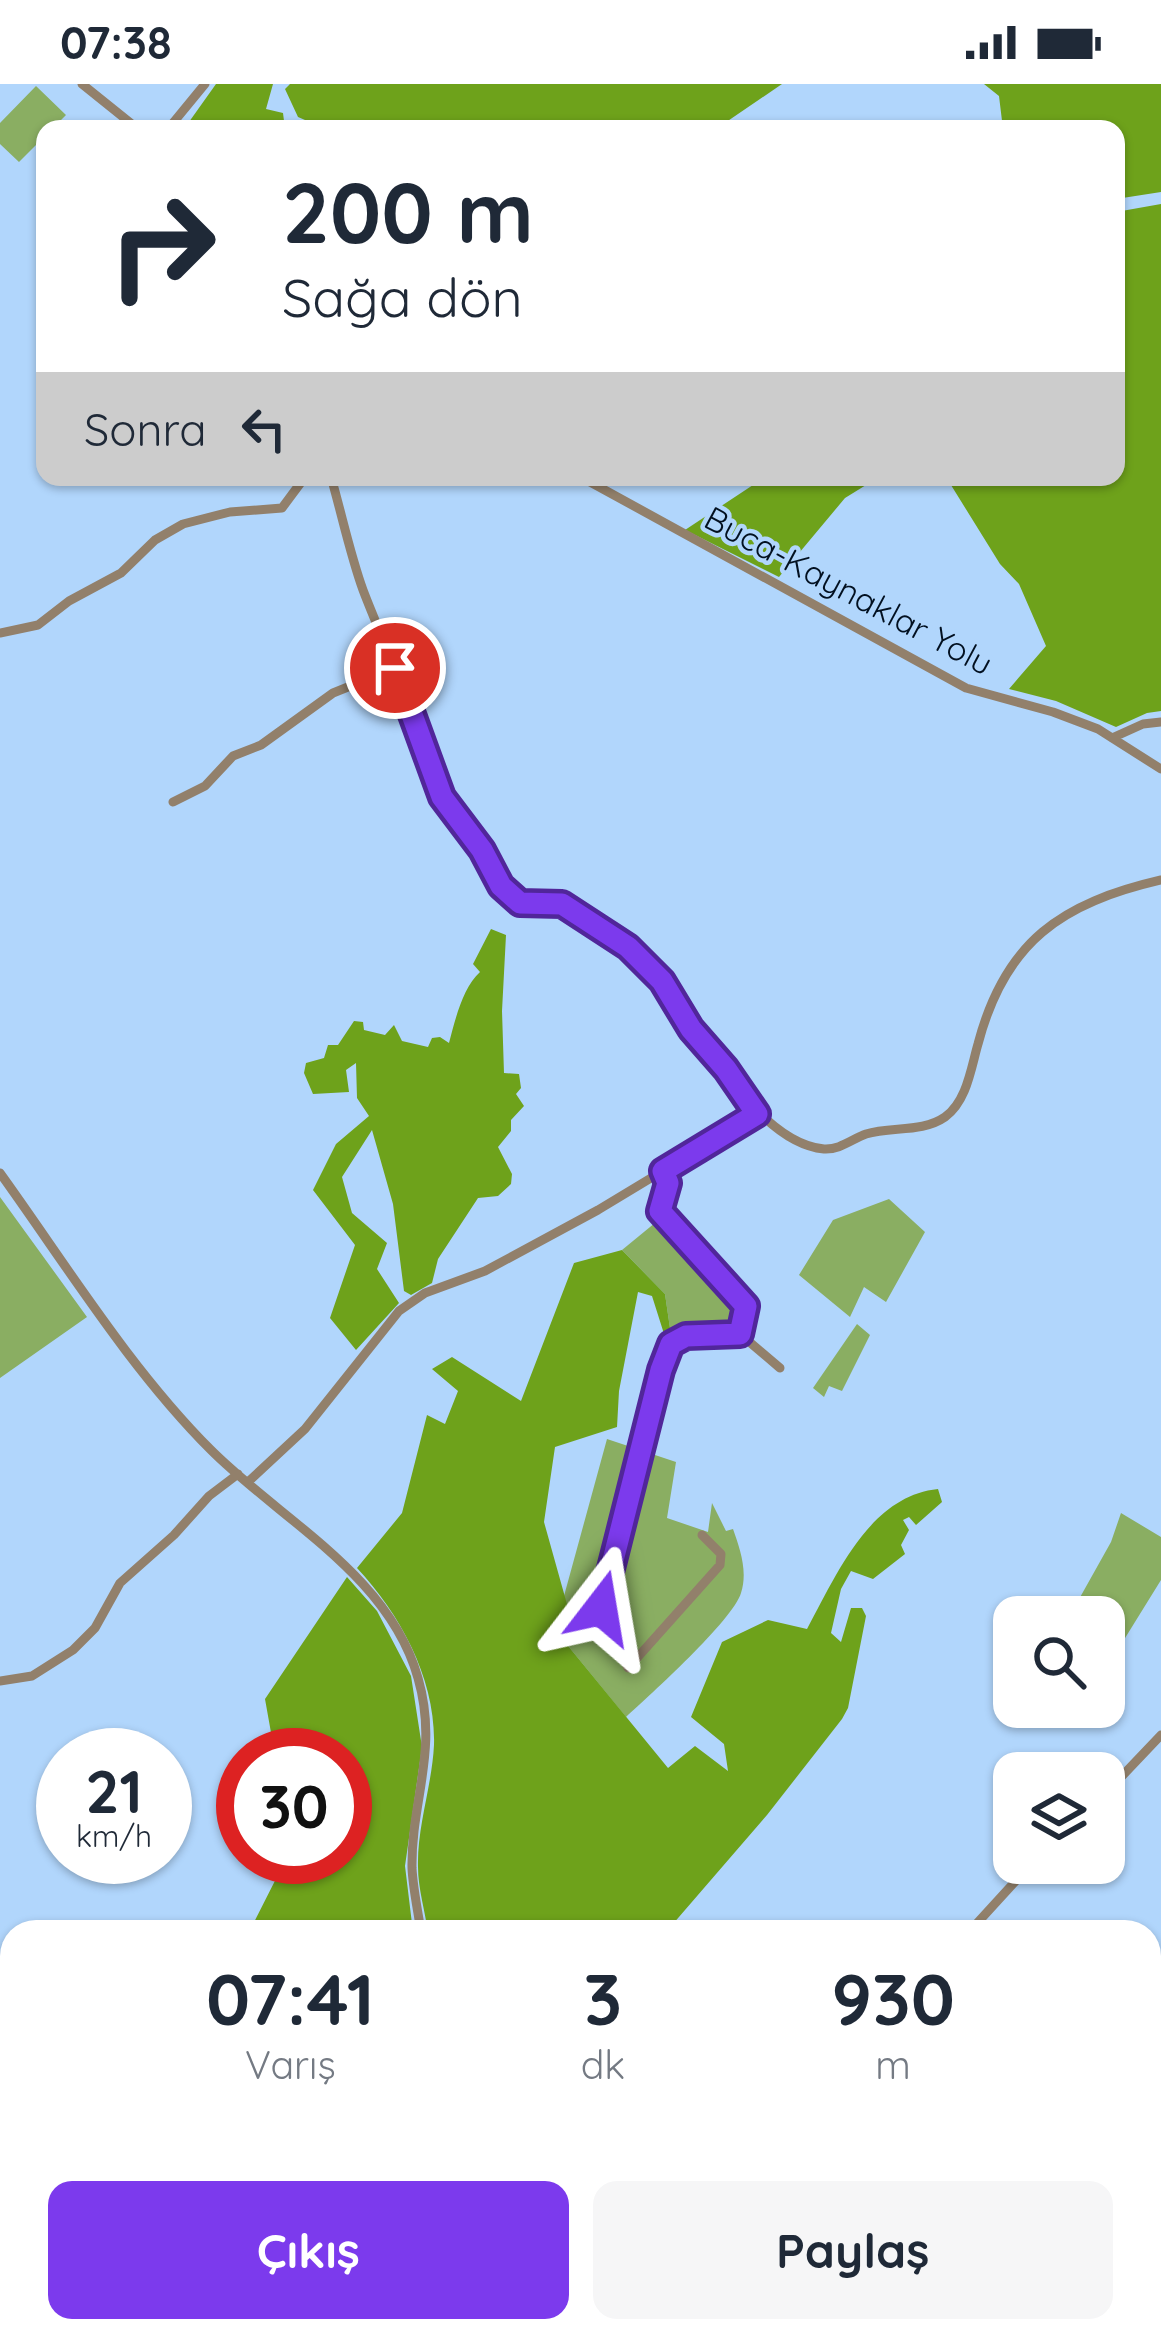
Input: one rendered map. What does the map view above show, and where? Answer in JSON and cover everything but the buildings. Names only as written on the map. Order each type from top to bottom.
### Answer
[{"type":"street","points":[[82,84],[127,120]]},
{"type":"street","points":[[176,120],[206,84]]},
{"type":"street","points":[[0,633],[38,625],[69,601],[121,573],[155,540],[183,524],[230,512],[282,508],[298,486]]},
{"type":"street","points":[[334,486],[362,588],[442,797],[482,850],[501,886],[520,903],[562,904],[628,947],[662,981],[691,1029],[757,1114],[782,1132],[822,1149],[846,1145],[867,1134],[941,1120],[962,1097],[983,1023],[1004,975],[1029,947],[1056,918],[1077,906],[1161,880]]},
{"type":"street","name":"Buca-Kaynaklar Yolu","points":[[597,486],[966,688],[1052,712],[1112,738],[1161,769]]},
{"type":"street","points":[[173,802],[205,786],[233,756],[261,745],[333,693],[395,668]]},
{"type":"street","points":[[1112,738],[1143,724],[1161,722]]},
{"type":"street","points":[[248,1483],[305,1429],[399,1311],[425,1293],[485,1271],[757,1114]]},
{"type":"street","points":[[663,1171],[668,1183],[660,1211],[746,1306],[740,1334]]},
{"type":"street","points":[[0,1173],[151,1380],[210,1449],[351,1572],[386,1610],[416,1672],[425,1706],[427,1746],[412,1867],[419,1920]]},
{"type":"street","points":[[702,1534],[721,1554],[720,1565],[628,1668],[601,1608],[671,1344],[686,1336],[740,1334],[780,1368]]},
{"type":"street","points":[[0,1681],[32,1676],[74,1650],[94,1628],[120,1583],[238,1474]]},
{"type":"street","points":[[1125,1773],[1161,1736]]},
{"type":"street","points":[[980,1920],[1013,1884]]},
{"type":"green space","points":[[216,84],[273,84],[266,109],[283,113],[284,120],[190,120]]},
{"type":"green space","points":[[290,84],[782,84],[729,120],[305,120],[298,117],[285,89]]},
{"type":"green space","points":[[984,84],[1161,84],[1161,192],[1125,198],[1125,120],[1002,120],[999,96]]},
{"type":"green space","points":[[36,86],[66,115],[61,120],[36,120],[36,145],[19,162],[0,144],[0,123]]},
{"type":"green space","points":[[1161,204],[1161,711],[1116,727],[1056,701],[1009,689],[1046,646],[1019,584],[1000,564],[952,486],[1125,486],[1125,210]]},
{"type":"green space","points":[[751,486],[864,486],[845,498],[779,577],[685,530]]},
{"type":"green space","points":[[491,929],[506,935],[504,1073],[519,1074],[521,1088],[516,1094],[524,1106],[498,1147],[512,1174],[511,1184],[498,1196],[478,1198],[438,1259],[432,1283],[411,1295],[404,1291],[393,1204],[372,1130],[342,1177],[352,1213],[387,1243],[377,1269],[399,1303],[356,1350],[330,1318],[355,1245],[313,1190],[336,1144],[369,1116],[357,1098],[356,1063],[346,1070],[349,1092],[313,1094],[304,1073],[306,1063],[324,1058],[328,1045],[338,1045],[354,1021],[363,1022],[364,1030],[385,1035],[394,1025],[402,1041],[428,1047],[432,1038],[440,1037],[449,1043],[464,995],[480,972],[473,964]]},
{"type":"green space","points":[[0,1197],[87,1317],[0,1378]]},
{"type":"green space","points":[[889,1199],[925,1232],[886,1302],[864,1287],[850,1317],[799,1275],[833,1220]]},
{"type":"green space","points":[[661,1218],[733,1303],[734,1322],[671,1335],[665,1294],[622,1250]]},
{"type":"green space","points":[[622,1250],[665,1294],[671,1335],[665,1337],[652,1296],[638,1292],[617,1427],[555,1447],[544,1522],[570,1615],[560,1636],[668,1768],[695,1746],[728,1771],[724,1744],[691,1717],[722,1642],[768,1620],[807,1629],[843,1563],[874,1522],[914,1495],[938,1489],[942,1502],[916,1525],[909,1517],[903,1520],[909,1530],[901,1545],[905,1554],[873,1579],[851,1571],[841,1589],[831,1633],[841,1642],[851,1608],[862,1608],[866,1616],[848,1708],[767,1815],[676,1920],[426,1920],[418,1867],[434,1745],[429,1697],[401,1628],[357,1568],[402,1513],[427,1415],[445,1424],[458,1391],[432,1369],[452,1357],[521,1401],[574,1263]]},
{"type":"green space","points":[[857,1324],[870,1335],[842,1391],[829,1386],[824,1397],[813,1388]]},
{"type":"green space","points":[[607,1439],[676,1462],[667,1518],[708,1532],[712,1503],[726,1531],[733,1529],[743,1568],[741,1593],[723,1621],[626,1717],[560,1636],[570,1615],[564,1596]]},
{"type":"green space","points":[[1121,1513],[1161,1537],[1161,1580],[1125,1638],[1125,1596],[1081,1596],[1111,1542]]},
{"type":"green space","points":[[347,1577],[377,1611],[411,1676],[422,1747],[405,1866],[412,1920],[255,1920],[273,1884],[372,1884],[372,1728],[270,1728],[265,1699]]},
{"type":"route","points":[[395,668],[442,797],[482,850],[501,886],[520,903],[562,904],[628,947],[662,981],[691,1029],[757,1114],[663,1171],[668,1183],[660,1211],[746,1306],[740,1334],[686,1336],[671,1344],[601,1608]]}]
